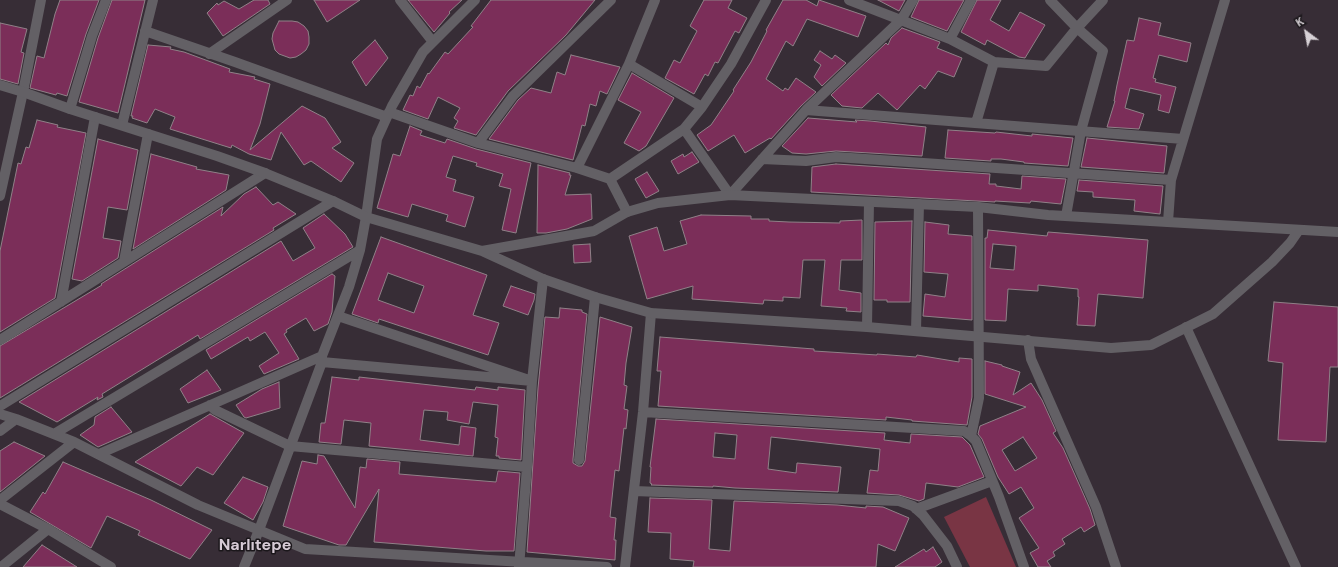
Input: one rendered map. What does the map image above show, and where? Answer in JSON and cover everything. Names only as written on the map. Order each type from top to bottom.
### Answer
[{"type":"street","points":[[0,196],[23,92],[40,0]]},
{"type":"street","points":[[70,109],[92,36],[106,0]]},
{"type":"street","points":[[122,125],[153,0]]},
{"type":"street","points":[[209,54],[287,0]]},
{"type":"street","points":[[400,0],[432,42]]},
{"type":"street","points":[[244,567],[349,287],[360,250],[377,139],[388,114],[423,52],[475,0]]},
{"type":"street","points":[[577,168],[629,64],[655,0]]},
{"type":"street","points":[[610,179],[684,129],[702,107],[731,64],[766,0]]},
{"type":"street","points":[[849,0],[950,39],[994,62],[1046,66],[1077,28],[1103,0]]},
{"type":"street","points":[[730,195],[806,110],[901,20],[913,0]]},
{"type":"street","points":[[950,39],[971,0]]},
{"type":"street","points":[[1050,0],[1102,51],[1081,131],[1066,216]]},
{"type":"street","points":[[1168,222],[1171,180],[1225,0]]},
{"type":"street","points":[[478,143],[513,96],[609,1]]},
{"type":"street","points":[[145,31],[209,54],[478,143],[577,168],[610,179],[627,212]]},
{"type":"street","points":[[976,123],[994,62]]},
{"type":"street","points":[[629,64],[702,107]]},
{"type":"street","points":[[0,85],[265,173],[334,201],[366,217],[482,252],[544,279],[595,297],[651,313],[867,327],[1111,348],[1151,345],[1213,314],[1272,262],[1290,243],[1299,230]]},
{"type":"street","points":[[806,110],[1183,139]]},
{"type":"street","points":[[62,302],[95,116]]},
{"type":"street","points":[[684,129],[730,195]]},
{"type":"street","points":[[124,261],[148,134]]},
{"type":"street","points":[[762,159],[806,161],[836,157],[1074,172],[1171,180]]},
{"type":"street","points":[[0,340],[265,173]]},
{"type":"street","points":[[482,252],[594,231],[627,212],[658,203],[730,195],[978,207],[1066,216],[1338,232]]},
{"type":"street","points":[[0,406],[334,201]]},
{"type":"street","points":[[867,327],[869,202]]},
{"type":"street","points":[[916,331],[920,204]]},
{"type":"street","points":[[971,436],[979,398],[978,207]]},
{"type":"street","points":[[54,434],[360,250]]},
{"type":"street","points":[[519,564],[532,382],[544,279]]},
{"type":"street","points":[[579,460],[595,297]]},
{"type":"street","points":[[625,567],[643,412],[651,313]]},
{"type":"street","points":[[338,316],[532,382]]},
{"type":"street","points":[[1186,327],[1296,567]]},
{"type":"street","points":[[1028,340],[1031,359],[1096,507],[1116,567]]},
{"type":"street","points":[[99,454],[322,359],[532,382]]},
{"type":"street","points":[[210,406],[215,410],[290,446],[527,467]]},
{"type":"street","points":[[643,412],[964,431],[976,441],[1024,567]]},
{"type":"street","points":[[0,414],[74,442],[198,505],[305,549],[519,564],[608,567]]},
{"type":"street","points":[[0,431],[16,419]]},
{"type":"street","points":[[0,500],[74,442]]},
{"type":"street","points":[[916,509],[992,481]]},
{"type":"street","points":[[634,490],[899,501],[913,506],[923,515],[947,546],[957,567]]},
{"type":"street","points":[[0,504],[48,529],[112,567]]},
{"type":"street","points":[[1,567],[48,529]]},
{"type":"shaded area","points":[[986,497],[1016,567],[970,567],[944,517]]},
{"type":"building","points":[[60,0],[99,0],[86,34],[67,96],[57,93],[56,95],[30,88],[37,56],[44,58]]},
{"type":"building","points":[[112,0],[145,0],[118,113],[79,102],[98,38]]},
{"type":"building","points":[[254,0],[268,0],[270,4],[223,36],[207,13],[217,3],[218,5],[224,1],[239,9]]},
{"type":"building","points":[[314,0],[360,0],[327,22]]},
{"type":"building","points":[[408,0],[462,0],[449,12],[450,13],[434,32]]},
{"type":"building","points":[[491,0],[595,0],[566,35],[508,91],[476,135],[454,128],[458,121],[454,118],[460,108],[438,97],[428,119],[403,110],[410,95],[413,96],[417,86],[420,88],[428,73],[429,74],[445,52],[448,54],[473,27],[471,26]]},
{"type":"building","points":[[704,0],[732,0],[728,8],[747,18],[739,33],[735,31],[718,63],[715,62],[708,76],[705,74],[694,94],[665,78],[674,60],[680,63],[697,31],[690,26]]},
{"type":"building","points":[[783,0],[806,0],[817,6],[819,0],[866,16],[858,37],[807,19],[793,46],[786,41],[766,79],[783,91],[785,88],[788,90],[796,78],[816,92],[771,139],[770,138],[745,153],[734,135],[708,151],[697,135],[711,125],[734,91],[733,90],[751,62],[767,31],[766,30]]},
{"type":"building","points":[[878,0],[905,0],[899,11]]},
{"type":"building","points":[[919,0],[964,0],[947,31],[911,17]]},
{"type":"building","points":[[977,0],[1001,0],[990,20],[1009,31],[1020,12],[1045,25],[1025,58],[1019,57],[987,40],[985,45],[961,32]]},
{"type":"building","points":[[1139,18],[1161,23],[1158,35],[1191,43],[1187,62],[1159,55],[1153,78],[1156,79],[1155,82],[1176,87],[1169,113],[1158,110],[1161,95],[1130,88],[1125,108],[1144,114],[1139,129],[1107,127],[1115,101],[1127,40],[1134,41]]},
{"type":"building","points":[[279,21],[298,22],[308,31],[309,44],[306,50],[296,57],[290,58],[279,54],[275,50],[272,39],[273,33]]},
{"type":"building","points":[[0,23],[27,29],[21,52],[24,53],[18,84],[0,79]]},
{"type":"building","points":[[902,28],[940,42],[937,48],[962,58],[954,77],[938,71],[925,89],[920,85],[897,110],[878,93],[862,108],[842,106],[831,95],[886,43],[888,45],[891,38]]},
{"type":"building","points":[[375,40],[388,58],[366,86],[352,62]]},
{"type":"building","points":[[148,45],[171,47],[170,49],[184,52],[230,69],[229,72],[255,77],[254,79],[270,84],[260,124],[250,150],[302,106],[325,118],[341,142],[332,148],[354,163],[341,182],[311,161],[304,165],[281,132],[271,160],[249,154],[232,145],[231,148],[170,129],[175,117],[155,109],[147,123],[132,118],[133,116],[131,116]]},
{"type":"building","points":[[820,51],[832,59],[835,55],[846,63],[822,86],[814,77],[821,65],[814,60]]},
{"type":"building","points":[[571,55],[620,67],[607,94],[600,91],[596,106],[590,104],[585,126],[582,125],[573,160],[489,139],[518,100],[531,88],[551,93],[557,72],[565,75]]},
{"type":"building","points":[[632,73],[674,98],[646,146],[639,151],[624,143],[641,112],[618,100]]},
{"type":"building","points":[[808,118],[857,122],[855,120],[870,121],[926,127],[922,156],[836,151],[806,154],[792,153],[782,146]]},
{"type":"building","points":[[37,120],[58,125],[57,127],[86,133],[55,298],[0,332],[0,251],[18,163],[21,164],[26,147],[29,148]]},
{"type":"building","points":[[410,126],[422,131],[420,135],[445,143],[447,139],[476,149],[531,163],[516,233],[502,230],[511,189],[499,186],[503,174],[476,166],[477,163],[453,156],[446,177],[456,180],[453,191],[474,197],[465,227],[446,221],[448,215],[412,204],[408,217],[377,208],[393,154],[400,156]]},
{"type":"building","points":[[948,130],[996,132],[1032,136],[1032,134],[1073,138],[1068,166],[1024,163],[1001,159],[991,159],[991,161],[945,158]]},
{"type":"building","points":[[1087,138],[1167,146],[1164,173],[1081,167]]},
{"type":"building","points":[[98,139],[138,150],[127,210],[108,207],[103,238],[121,241],[118,258],[82,281],[72,279]]},
{"type":"building","points":[[692,152],[699,162],[678,174],[671,161],[683,154],[684,157]]},
{"type":"building","points":[[151,154],[197,167],[196,169],[229,175],[226,190],[133,249]]},
{"type":"building","points":[[836,164],[990,174],[989,184],[1021,189],[1022,176],[1066,179],[1061,204],[1031,201],[1030,203],[995,202],[811,192],[812,167]]},
{"type":"building","points":[[538,165],[570,173],[569,175],[571,175],[565,195],[591,194],[592,219],[567,229],[537,233]]},
{"type":"building","points":[[647,172],[659,191],[646,198],[635,179]]},
{"type":"building","points":[[1079,180],[1163,186],[1160,214],[1134,211],[1135,200],[1093,197],[1093,192],[1077,191]]},
{"type":"building","points":[[256,187],[273,205],[278,202],[296,214],[273,228],[274,230],[0,398],[0,346],[102,285],[101,284],[223,207],[221,216],[244,194]]},
{"type":"building","points":[[324,214],[345,234],[353,247],[200,339],[198,335],[102,394],[103,397],[97,400],[98,397],[57,422],[19,402],[281,241],[293,261],[315,248],[303,228]]},
{"type":"building","points":[[701,215],[751,216],[751,219],[769,219],[769,221],[789,222],[840,223],[840,221],[862,220],[862,260],[841,260],[839,290],[861,293],[861,312],[846,311],[847,308],[821,306],[825,260],[803,260],[800,298],[783,297],[783,301],[764,300],[763,304],[692,299],[693,286],[647,299],[629,236],[657,227],[664,251],[687,244],[680,221]]},
{"type":"building","points":[[912,221],[910,302],[887,302],[887,300],[874,300],[875,222]]},
{"type":"building","points":[[925,222],[949,225],[948,234],[972,236],[972,320],[923,316],[925,294],[945,297],[948,274],[924,272]]},
{"type":"building","points":[[988,230],[1047,236],[1048,232],[1148,240],[1143,298],[1098,294],[1095,326],[1077,325],[1079,297],[1078,289],[1038,285],[1038,291],[1008,289],[1006,321],[985,320],[985,238],[987,238]],"holes":[[[993,244],[1016,246],[1014,270],[990,268]]]},
{"type":"building","points":[[381,237],[487,275],[473,315],[499,323],[488,355],[379,319],[378,323],[352,314]],"holes":[[[388,273],[424,286],[414,313],[378,300]]]},
{"type":"building","points":[[590,244],[591,262],[574,263],[573,245]]},
{"type":"building","points":[[332,274],[335,276],[332,312],[328,324],[314,331],[306,318],[286,330],[287,332],[284,334],[299,359],[264,374],[259,366],[279,353],[265,332],[250,341],[248,337],[211,359],[206,350]]},
{"type":"building","points":[[511,286],[535,294],[528,315],[503,306]]},
{"type":"building","points":[[1274,302],[1338,307],[1338,367],[1330,367],[1326,442],[1278,440],[1283,363],[1268,361]]},
{"type":"building","points":[[560,308],[582,310],[582,312],[587,314],[573,459],[573,463],[578,466],[582,466],[585,461],[600,317],[632,327],[624,385],[627,386],[624,409],[628,410],[626,429],[624,428],[619,471],[615,470],[610,517],[616,518],[614,540],[616,540],[615,560],[527,552],[538,388],[545,317],[559,318]]},
{"type":"building","points":[[660,337],[814,349],[814,351],[916,357],[917,355],[959,362],[959,358],[972,359],[972,397],[967,425],[912,421],[886,417],[886,420],[658,406],[661,371],[657,371]]},
{"type":"building","points":[[985,361],[1002,365],[1020,372],[1013,395],[1031,383],[1042,400],[1056,431],[1053,433],[1063,448],[1090,509],[1095,525],[1084,532],[1081,527],[1062,539],[1065,544],[1053,552],[1055,556],[1047,561],[1051,567],[1038,567],[1030,553],[1039,548],[1019,518],[1034,508],[1021,487],[1009,494],[998,477],[982,439],[978,434],[980,426],[1026,407],[985,394]],"holes":[[[1023,437],[1037,458],[1015,471],[1002,450]]]},
{"type":"building","points":[[207,370],[221,390],[188,403],[180,389]]},
{"type":"building","points":[[332,377],[359,380],[359,377],[475,390],[476,387],[498,390],[498,387],[525,390],[521,460],[499,458],[499,456],[496,456],[498,438],[495,437],[498,405],[473,402],[469,424],[447,420],[448,412],[424,410],[420,440],[459,445],[461,426],[476,428],[473,456],[369,446],[371,423],[344,420],[341,444],[319,442],[321,423],[325,423]]},
{"type":"building","points":[[279,382],[280,408],[246,418],[244,417],[236,405],[262,389]]},
{"type":"building","points":[[111,407],[132,432],[98,447],[80,435],[94,425],[95,417]]},
{"type":"building","points":[[210,414],[244,433],[213,475],[197,467],[181,486],[135,462]]},
{"type":"building","points":[[656,419],[885,433],[884,440],[910,443],[911,434],[962,437],[970,445],[984,477],[958,487],[926,483],[924,499],[919,501],[899,495],[867,493],[870,470],[878,471],[880,449],[771,437],[768,469],[796,473],[797,463],[841,467],[838,492],[713,486],[651,485],[650,467]],"holes":[[[715,433],[737,435],[735,459],[713,457]]]},
{"type":"building","points":[[14,442],[45,456],[0,492],[0,451]]},
{"type":"building","points":[[318,455],[324,456],[355,508],[360,467],[366,468],[367,459],[400,462],[399,474],[496,482],[498,471],[520,473],[514,551],[486,551],[374,542],[379,489],[346,545],[339,545],[283,526],[302,461],[317,464]]},
{"type":"building","points":[[63,462],[151,500],[212,530],[190,559],[138,535],[140,531],[107,516],[91,548],[30,512],[43,492],[45,494]]},
{"type":"building","points":[[243,477],[268,487],[263,502],[253,520],[224,503]]},
{"type":"building","points":[[650,498],[712,500],[709,549],[730,551],[734,501],[837,505],[866,508],[866,506],[883,507],[909,518],[895,551],[878,544],[876,567],[693,567],[694,561],[670,559],[671,533],[648,532]]},
{"type":"building","points":[[42,545],[77,567],[23,567]]},
{"type":"building","points":[[933,547],[942,562],[935,567],[895,567],[924,549],[926,552]]},
{"type":"district","name":"Narlıtepe","points":[[255,546]]}]
